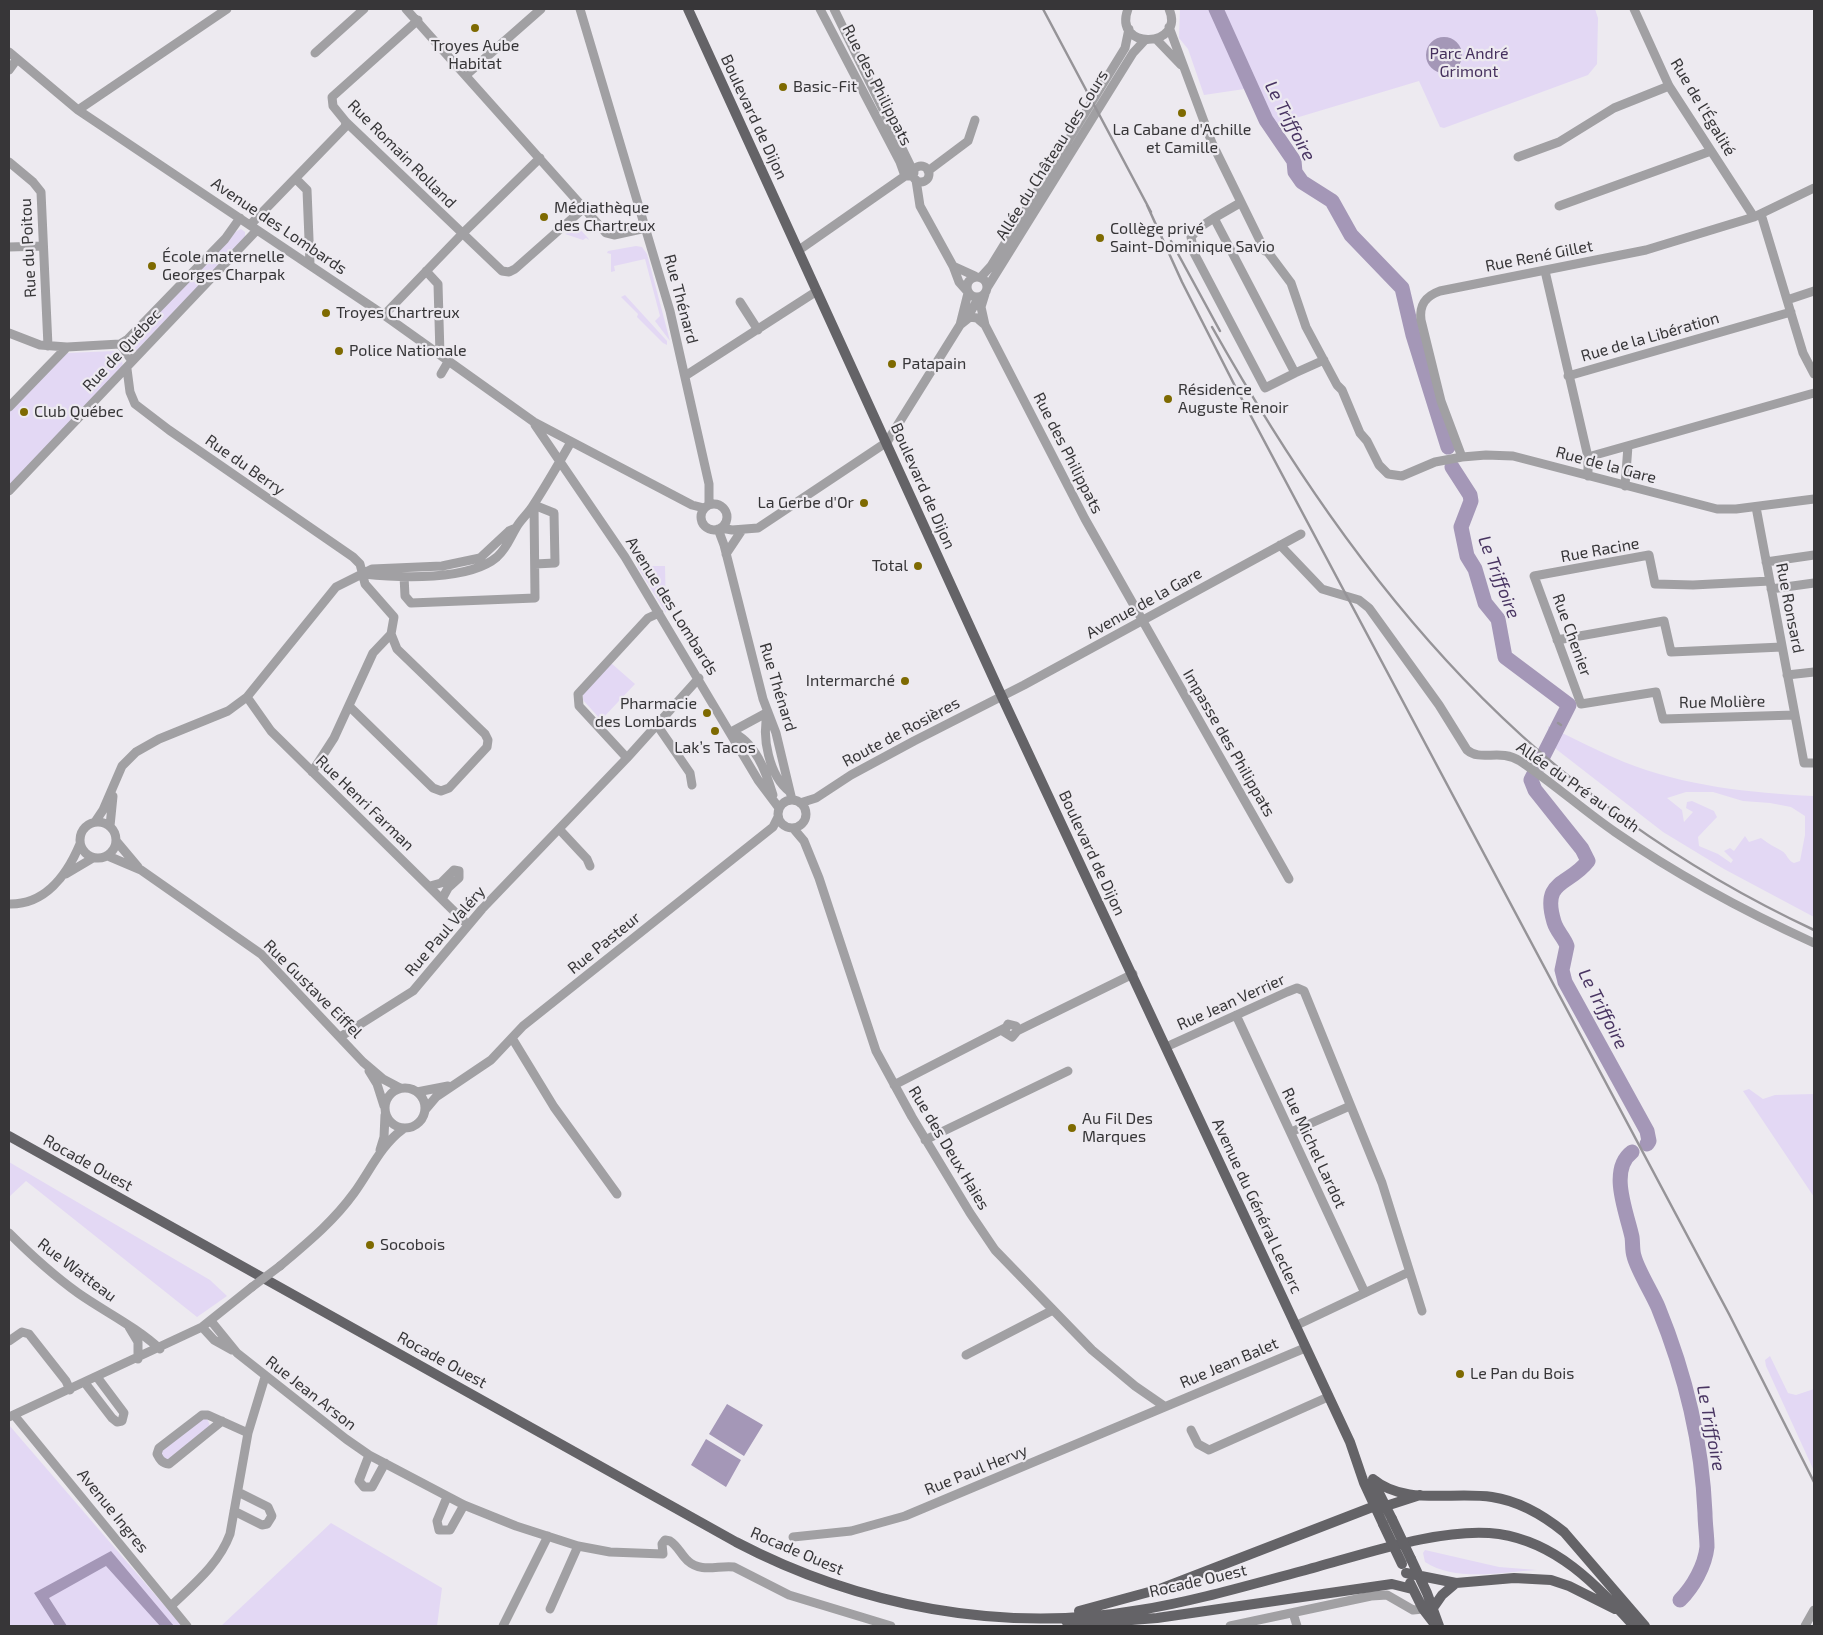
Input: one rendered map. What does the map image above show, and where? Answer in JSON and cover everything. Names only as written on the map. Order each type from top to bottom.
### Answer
[{"type":"main road","name":"Boulevard de Dijon","points":[[688,9],[1002,697],[1132,974]]},
{"type":"main road","name":"Avenue du Général Leclerc","points":[[1132,974],[1354,1451],[1375,1506],[1385,1521]]},
{"type":"main road","name":"Rocade Ouest","points":[[9,1136],[758,1553],[840,1586],[894,1602],[946,1611],[1009,1617],[1055,1618],[1138,1611],[1184,1602],[1429,1538],[1482,1532],[1508,1536],[1546,1548],[1573,1566],[1634,1626]]},
{"type":"main road","name":"Avenue du Général Leclerc","points":[[1354,1451],[1373,1479],[1386,1506],[1385,1521]]},
{"type":"main road","points":[[1373,1479],[1388,1489],[1420,1495],[1492,1497],[1526,1508],[1549,1520],[1576,1545],[1645,1626]]},
{"type":"main road","points":[[1009,1617],[1071,1613],[1140,1596],[1375,1506],[1386,1506],[1420,1495]]},
{"type":"main road","points":[[1385,1521],[1406,1565],[1412,1589],[1428,1609],[1437,1626]]},
{"type":"main road","points":[[1406,1565],[1420,1576],[1456,1583],[1514,1578],[1551,1580],[1582,1591],[1622,1613]]},
{"type":"main road","points":[[1406,1565],[1420,1576],[1428,1609]]},
{"type":"main road","points":[[1392,1584],[1406,1565]]},
{"type":"main road","points":[[1428,1609],[1456,1583]]},
{"type":"main road","points":[[1055,1618],[1080,1624],[1157,1618],[1392,1584],[1412,1589]]},
{"type":"street","points":[[78,110],[213,12],[227,9]]},
{"type":"street","points":[[315,54],[364,9]]},
{"type":"street","points":[[406,9],[418,20],[606,233],[614,235],[646,228]]},
{"type":"street","points":[[466,75],[541,9]]},
{"type":"street","name":"Rue Thénard","points":[[580,9],[670,311],[709,488],[710,505]]},
{"type":"street","name":"Rue des Philippats","points":[[820,9],[900,162],[915,177],[924,194],[926,214],[959,282],[968,292]]},
{"type":"street","points":[[834,9],[915,177]]},
{"type":"street","points":[[1126,10],[1129,29],[1133,34],[1145,40],[1156,39],[1169,27],[1171,20],[1169,9]]},
{"type":"street","name":"Rue de l'Égalité","points":[[1634,9],[1669,86],[1711,151],[1757,215],[1791,312],[1803,354],[1814,374]]},
{"type":"street","name":"Rue Romain Rolland","points":[[418,20],[332,97],[333,106],[346,122],[502,270],[509,272],[515,269],[584,208]]},
{"type":"street","points":[[1169,27],[1212,143],[1264,247],[1268,259],[1286,286],[1300,323],[1306,327],[1324,360],[1265,388],[1194,253],[1191,237],[1200,227],[1240,202]]},
{"type":"street","name":"Allée du Château des Cours","points":[[963,323],[968,282],[978,277],[991,266],[1124,48],[1129,29]]},
{"type":"street","points":[[1156,39],[1177,58],[1188,76]]},
{"type":"street","name":"Allée du Château des Cours","points":[[887,442],[984,293],[1133,52],[1145,40]]},
{"type":"street","name":"Avenue des Lombards","points":[[9,52],[78,110],[310,264],[534,422],[692,505],[710,505]]},
{"type":"street","points":[[9,70],[17,59]]},
{"type":"street","points":[[1518,158],[1559,142],[1614,108],[1669,86]]},
{"type":"street","points":[[799,250],[915,177],[968,141],[974,120]]},
{"type":"street","name":"Rue de Québec","points":[[9,491],[127,369],[132,361],[345,127],[346,122]]},
{"type":"street","points":[[898,139],[912,159],[925,169],[929,176],[915,177]]},
{"type":"street","points":[[1559,206],[1711,151]]},
{"type":"street","points":[[384,315],[462,234],[540,158]]},
{"type":"street","name":"Rue du Poitou","points":[[9,162],[33,182],[41,192],[48,346]]},
{"type":"street","points":[[296,179],[307,190],[310,264]]},
{"type":"street","name":"Rue René Gillet","points":[[1462,457],[1441,401],[1421,320],[1421,307],[1429,295],[1440,291],[1646,250],[1757,215],[1814,188]]},
{"type":"street","name":"Rue de Québec","points":[[9,333],[40,345],[48,346],[67,347],[120,344],[225,240],[240,218]]},
{"type":"street","points":[[1214,218],[1295,373]]},
{"type":"street","points":[[9,247],[43,246]]},
{"type":"street","points":[[952,266],[986,281],[984,293],[968,292]]},
{"type":"street","points":[[426,271],[438,284],[440,355]]},
{"type":"street","points":[[1545,271],[1568,376]]},
{"type":"street","points":[[1787,300],[1814,290]]},
{"type":"street","points":[[685,376],[817,291]]},
{"type":"street","name":"Rue des Philippats","points":[[984,293],[981,307],[985,325],[1085,519],[1143,621]]},
{"type":"street","points":[[740,302],[758,330]]},
{"type":"street","name":"Rue de la Libération","points":[[1588,476],[1588,457],[1568,376],[1791,312]]},
{"type":"street","points":[[963,323],[970,317],[977,318],[985,325]]},
{"type":"street","points":[[120,344],[132,361]]},
{"type":"street","points":[[9,407],[67,347]]},
{"type":"street","name":"Rue de la Gare","points":[[1324,360],[1337,385],[1342,390],[1360,433],[1368,440],[1375,453],[1375,458],[1383,470],[1393,475],[1402,476],[1435,462],[1486,454],[1513,456],[1717,509],[1756,507],[1814,499]]},
{"type":"street","points":[[441,374],[448,362]]},
{"type":"street","name":"Rue du Berry","points":[[127,369],[130,392],[136,404],[192,446],[353,557],[360,564],[365,584],[394,617],[391,634]]},
{"type":"street","points":[[1588,457],[1814,393]]},
{"type":"street","name":"Avenue des Lombards","points":[[534,422],[625,557],[731,732]]},
{"type":"street","points":[[363,574],[404,576],[462,573],[479,568],[496,558],[508,546],[516,528],[534,505],[571,442]]},
{"type":"street","points":[[746,529],[727,518],[723,507],[710,505],[701,518],[707,527],[719,529],[746,529],[758,528],[887,442]]},
{"type":"street","points":[[1625,486],[1628,446]]},
{"type":"street","points":[[692,505],[706,496],[709,488]]},
{"type":"street","points":[[404,576],[405,596],[411,603],[535,598],[534,505]]},
{"type":"street","points":[[534,505],[554,513],[555,563],[535,564]]},
{"type":"street","name":"Avenue des Lombards","points":[[692,505],[701,518]]},
{"type":"street","name":"Rue Ronsard","points":[[1756,507],[1804,762],[1814,763]]},
{"type":"street","points":[[719,529],[727,518]]},
{"type":"street","points":[[64,875],[80,844],[80,836],[84,829],[95,822],[114,788],[122,766],[136,752],[159,739],[228,711],[247,697],[336,587],[372,569],[460,564],[480,558],[509,531],[516,528]]},
{"type":"street","name":"Rue Thénard","points":[[719,529],[763,699],[794,798],[805,818]]},
{"type":"street","points":[[726,554],[746,529]]},
{"type":"street","name":"Avenue de la Gare","points":[[1002,697],[1301,534]]},
{"type":"street","name":"Allée du Pré au Goth","points":[[1280,545],[1322,589],[1359,600],[1369,608],[1440,705],[1467,750],[1478,755],[1498,753],[1510,755],[1614,831],[1663,864],[1754,914],[1814,943]]},
{"type":"street","name":"Rue Racine","points":[[1534,576],[1649,555],[1655,584],[1771,585]]},
{"type":"street","points":[[1766,562],[1814,555]]},
{"type":"street","name":"Rue Chenier","points":[[1534,576],[1581,704]]},
{"type":"street","points":[[1771,585],[1814,583]]},
{"type":"street","points":[[627,758],[579,706],[578,694],[648,618],[659,613]]},
{"type":"street","name":"Impasse des Philippats","points":[[1143,621],[1289,879]]},
{"type":"street","points":[[1558,640],[1664,621],[1671,652],[1782,647]]},
{"type":"street","points":[[312,772],[334,738],[350,707],[373,653],[391,634],[397,649],[485,734],[488,740],[487,747],[449,788],[441,791],[433,788],[350,707]]},
{"type":"street","points":[[1787,675],[1814,672]]},
{"type":"street","name":"Rue Paul Valéry","points":[[340,1037],[413,991],[468,925],[627,758],[699,678]]},
{"type":"street","name":"Rue Molière","points":[[1581,704],[1656,692],[1663,719],[1795,715]]},
{"type":"street","name":"Rue Henri Farman","points":[[247,697],[271,731],[468,925]]},
{"type":"street","name":"Route de Rosières","points":[[805,818],[816,798],[851,775],[1002,697]]},
{"type":"street","points":[[731,732],[768,712]]},
{"type":"street","points":[[657,725],[690,773],[692,785]]},
{"type":"street","points":[[731,732],[743,736],[767,773],[777,808]]},
{"type":"street","points":[[9,904],[20,904],[44,895],[64,875],[93,858],[108,856],[115,848],[117,842],[110,826],[114,788]]},
{"type":"street","name":"Route de Rosières","points":[[777,808],[784,802],[794,798],[816,798]]},
{"type":"street","name":"Rue des Deux Haies","points":[[777,808],[789,827],[804,841],[820,878],[876,1051],[925,1140],[970,1214],[995,1250],[1092,1350],[1135,1386],[1164,1406]]},
{"type":"street","name":"Rue Pasteur","points":[[773,828],[777,808]]},
{"type":"street","name":"Rue des Deux Haies","points":[[804,841],[805,818]]},
{"type":"street","name":"Rue Pasteur","points":[[425,1110],[436,1097],[491,1060],[523,1026],[773,828],[789,827],[805,818]]},
{"type":"street","points":[[95,822],[110,826]]},
{"type":"street","points":[[560,829],[587,859],[590,866]]},
{"type":"street","name":"Rue Gustave Eiffel","points":[[117,842],[141,870]]},
{"type":"street","points":[[80,844],[88,855],[93,858]]},
{"type":"street","name":"Rue Gustave Eiffel","points":[[108,856],[141,870],[261,954],[363,1062],[383,1079],[400,1088]]},
{"type":"street","points":[[430,886],[441,882],[454,870],[459,871],[458,878],[442,898]]},
{"type":"street","points":[[894,1086],[1012,1024],[1018,1031],[1132,974]]},
{"type":"street","name":"Rue Jean Verrier","points":[[1166,1047],[1297,988],[1304,992],[1382,1183],[1422,1311]]},
{"type":"street","name":"Rue Michel Lardot","points":[[1236,1015],[1365,1293]]},
{"type":"street","points":[[512,1038],[554,1107],[617,1194]]},
{"type":"street","name":"Rue Gustave Eiffel","points":[[363,1062],[377,1084],[384,1106]]},
{"type":"street","points":[[925,1140],[1068,1071]]},
{"type":"street","name":"Rue Pasteur","points":[[417,1092],[456,1084]]},
{"type":"street","points":[[11,1416],[160,1349],[202,1327],[280,1266],[327,1227],[355,1192],[380,1153],[403,1129],[415,1126],[420,1122],[425,1110],[422,1097],[417,1092],[400,1088],[389,1094],[384,1106],[384,1137],[380,1153]]},
{"type":"street","points":[[1291,1132],[1350,1106]]},
{"type":"street","points":[[385,1115],[392,1125],[403,1129]]},
{"type":"street","name":"Rue Watteau","points":[[9,1233],[42,1266],[129,1327],[142,1333],[160,1349]]},
{"type":"street","points":[[1295,1326],[1409,1272]]},
{"type":"street","points":[[966,1355],[1053,1310]]},
{"type":"street","name":"Rue Jean Arson","points":[[211,1321],[237,1353],[265,1377],[369,1455],[464,1505],[578,1546],[610,1552],[663,1554],[662,1544],[665,1540],[670,1540],[688,1561],[695,1565],[704,1568],[734,1567],[789,1594],[885,1626]]},
{"type":"street","points":[[129,1327],[138,1342],[138,1359]]},
{"type":"street","name":"Rue Jean Arson","points":[[202,1327],[214,1340],[237,1353]]},
{"type":"street","points":[[9,1341],[22,1332],[29,1334],[66,1381],[70,1390]]},
{"type":"street","name":"Rue Jean Balet","points":[[1164,1406],[1305,1348]]},
{"type":"street","points":[[85,1383],[112,1418],[117,1422],[122,1421],[124,1413],[97,1377]]},
{"type":"street","points":[[171,1606],[217,1560],[227,1541],[248,1433],[265,1377]]},
{"type":"street","points":[[1191,1430],[1198,1444],[1209,1450],[1328,1397]]},
{"type":"street","name":"Rue Paul Hervy","points":[[793,1537],[851,1531],[905,1516],[1164,1406]]},
{"type":"street","points":[[222,1421],[169,1464],[164,1463],[159,1458],[157,1454],[159,1448],[202,1414],[208,1414],[248,1433]]},
{"type":"street","name":"Avenue Ingres","points":[[11,1416],[187,1626]]},
{"type":"street","points":[[369,1455],[359,1481],[364,1487],[372,1487],[386,1463]]},
{"type":"street","points":[[234,1510],[262,1525],[267,1524],[272,1516],[268,1507],[238,1492]]},
{"type":"street","points":[[448,1497],[437,1522],[439,1530],[450,1530],[464,1505]]},
{"type":"street","points":[[504,1626],[548,1536]]},
{"type":"street","points":[[550,1609],[578,1546]]},
{"type":"street","points":[[1230,1626],[1354,1599],[1387,1595],[1413,1610],[1428,1609]]},
{"type":"street","points":[[1805,1626],[1814,1610]]},
{"type":"street","points":[[1293,1613],[1297,1626]]},
{"type":"green space","name":"Parc André Grimont","points":[[1180,9],[1595,9],[1598,18],[1597,64],[1588,75],[1444,128],[1440,127],[1419,81],[1269,126],[1251,88],[1204,95],[1188,49],[1179,38]]},
{"type":"green space","points":[[577,226],[588,238],[589,240],[565,234]]},
{"type":"green space","points":[[241,229],[245,232],[245,238],[136,351],[130,352],[127,348],[129,342],[235,232]]},
{"type":"green space","points":[[636,246],[642,247],[647,254],[670,341],[655,321],[660,316],[645,259],[614,266],[615,271],[611,272],[611,254],[607,253],[608,251]]},
{"type":"green space","points":[[625,295],[667,341],[667,345],[637,317],[638,314],[621,297]]},
{"type":"green space","points":[[114,351],[122,359],[123,368],[9,487],[9,412],[67,353]]},
{"type":"green space","points":[[637,566],[665,566],[666,613]]},
{"type":"green space","points":[[611,663],[635,684],[601,720],[583,700],[583,694]]},
{"type":"green space","points":[[1548,726],[1624,762],[1670,777],[1718,787],[1814,796],[1814,917],[1724,869],[1663,832],[1556,749],[1550,741]],"holes":[[[1686,792],[1713,792],[1743,801],[1791,807],[1805,816],[1805,835],[1800,861],[1792,862],[1784,852],[1761,838],[1749,842],[1745,836],[1734,851],[1730,848],[1724,851],[1733,860],[1731,863],[1718,854],[1699,846],[1698,837],[1717,817],[1714,811],[1692,801],[1687,802],[1686,808],[1693,812],[1684,822],[1682,810],[1667,798]]]},
{"type":"green space","points":[[1749,1089],[1763,1099],[1775,1095],[1814,1094],[1814,1197],[1743,1091]]},
{"type":"green space","points":[[9,1162],[210,1280],[227,1296],[197,1317],[26,1181],[9,1197]]},
{"type":"green space","points":[[1770,1356],[1788,1393],[1796,1395],[1814,1389],[1814,1471],[1766,1366],[1765,1360]]},
{"type":"green space","points":[[207,1418],[210,1426],[171,1460],[164,1459],[161,1454],[163,1448],[200,1419]]},
{"type":"green space","points":[[9,1425],[182,1626],[9,1626]]},
{"type":"green space","points":[[331,1523],[442,1588],[437,1626],[221,1626]]},
{"type":"green space","points":[[1425,1550],[1499,1567],[1537,1570],[1495,1574],[1450,1572],[1425,1562],[1423,1553]]},
{"type":"shaded area","points":[[1444,37],[1451,38],[1457,42],[1461,48],[1461,62],[1457,68],[1451,72],[1444,73],[1437,72],[1431,68],[1427,62],[1426,55],[1427,48],[1431,42],[1437,38]]},
{"type":"shaded area","points":[[727,1404],[763,1425],[744,1456],[709,1434]]},
{"type":"shaded area","points":[[706,1439],[741,1460],[726,1487],[691,1465]]},
{"type":"shaded area","points":[[111,1551],[174,1626],[160,1626],[106,1566],[49,1598],[67,1626],[55,1626],[34,1593]]},
{"type":"waterway","name":"Le Triffoire","points":[[1216,9],[1266,120],[1294,161],[1295,172],[1302,182],[1332,201],[1351,235],[1402,288],[1413,335],[1448,447]]},
{"type":"waterway","name":"Le Triffoire","points":[[1452,467],[1470,495],[1471,501],[1461,527],[1467,556],[1475,569],[1485,603],[1498,619],[1505,657],[1569,705],[1531,780],[1535,790],[1582,849],[1588,861],[1581,869],[1559,885],[1554,890],[1551,898],[1555,926],[1567,946],[1562,970],[1565,982],[1647,1131],[1649,1141],[1647,1144]]},
{"type":"waterway","name":"Le Triffoire","points":[[1632,1152],[1625,1160],[1620,1180],[1623,1204],[1632,1237],[1633,1254],[1668,1332],[1684,1382],[1696,1434],[1703,1486],[1706,1554],[1698,1576],[1680,1600]]},
{"type":"railway","points":[[1043,9],[1151,212]]},
{"type":"railway","points":[[1147,205],[1182,282],[1236,388],[1729,1314],[1814,1482]]},
{"type":"railway","points":[[1171,241],[1220,331]]},
{"type":"railway","points":[[1212,327],[1269,424],[1330,515],[1394,600],[1464,679],[1539,751],[1622,818],[1713,877],[1814,930]]},
{"type":"place","name":"Troyes Aube Habitat","points":[[475,28]]},
{"type":"place","name":"Basic-Fit","points":[[783,87]]},
{"type":"place","name":"La Cabane d'Achille et Camille","points":[[1182,113]]},
{"type":"place","name":"Médiathèque des Chartreux","points":[[544,217]]},
{"type":"place","name":"Collège privé Saint-Dominique Savio","points":[[1100,238]]},
{"type":"place","name":"École maternelle Georges Charpak","points":[[152,266]]},
{"type":"place","name":"Troyes Chartreux","points":[[326,313]]},
{"type":"place","name":"Police Nationale","points":[[339,351]]},
{"type":"place","name":"Patapain","points":[[892,364]]},
{"type":"place","name":"Résidence Auguste Renoir","points":[[1168,399]]},
{"type":"place","name":"Club Québec","points":[[24,412]]},
{"type":"place","name":"La Gerbe d'Or","points":[[864,503]]},
{"type":"place","name":"Total","points":[[918,566]]},
{"type":"place","name":"Intermarché","points":[[905,681]]},
{"type":"place","name":"Pharmacie des Lombards","points":[[707,713]]},
{"type":"place","name":"Lak’s Tacos","points":[[715,731]]},
{"type":"place","name":"Au Fil Des Marques","points":[[1072,1128]]},
{"type":"place","name":"Socobois","points":[[370,1245]]},
{"type":"place","name":"Le Pan du Bois","points":[[1460,1374]]}]
